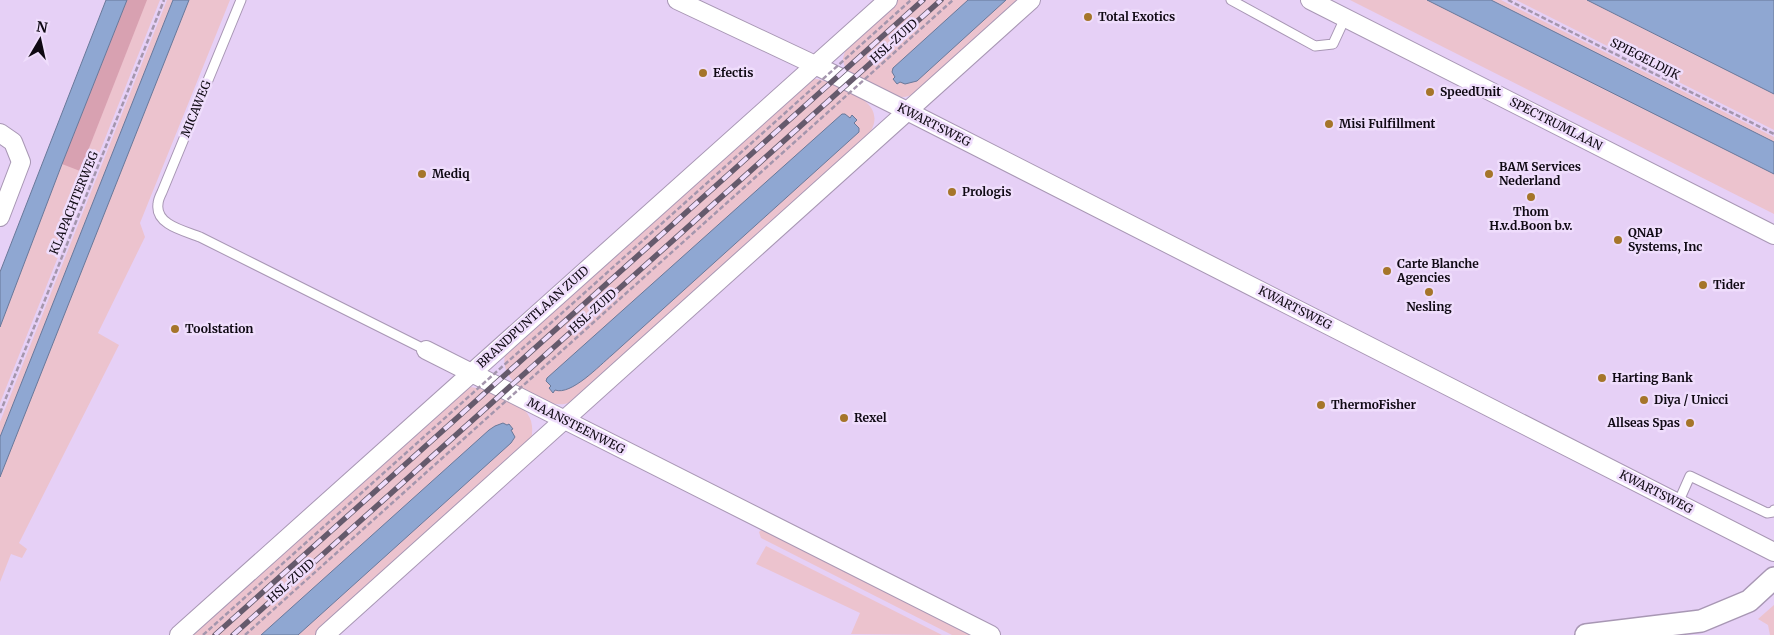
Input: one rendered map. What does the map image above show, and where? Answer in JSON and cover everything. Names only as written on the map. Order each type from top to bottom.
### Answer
[{"type":"street","name":"KWARTSWEG","points":[[677,0],[907,111],[1774,552]]},
{"type":"street","name":"BRANDPUNTLAAN ZUID","points":[[179,635],[888,0]]},
{"type":"street","points":[[325,635],[1031,0]]},
{"type":"street","name":"SPECTRUMLAAN","points":[[1310,0],[1774,235]]},
{"type":"street","points":[[0,133],[13,142],[21,162],[0,217]]},
{"type":"street","name":"MAANSTEENWEG","points":[[426,350],[991,635]]},
{"type":"street","points":[[1586,635],[1701,622],[1749,601],[1774,578]]},
{"type":"lane","name":"MICAWEG","points":[[161,218],[157,205],[241,0]]},
{"type":"lane","points":[[1231,0],[1315,46],[1332,44],[1345,18]]},
{"type":"lane","name":"MAANSTEENWEG","points":[[161,218],[172,226],[200,237],[426,350]]},
{"type":"lane","points":[[1678,503],[1690,476],[1766,512],[1773,512],[1774,510]]},
{"type":"path","name":"KLAPACHTERWEG","points":[[0,413],[164,0]]},
{"type":"path","name":"HSL-ZUID","points":[[203,635],[911,0]]},
{"type":"path","name":"HSL-ZUID","points":[[245,635],[952,0]]},
{"type":"path","name":"SPIEGELDIJK","points":[[1508,0],[1774,134]]},
{"type":"shaded area","points":[[0,0],[1774,0],[1774,635],[0,635]]},
{"type":"shaded area","points":[[127,0],[160,0],[0,403],[0,327]]},
{"type":"shaded area","points":[[127,0],[147,0],[80,171],[62,164]]},
{"type":"shaded area","points":[[167,0],[173,0],[0,437],[0,422]]},
{"type":"shaded area","points":[[189,0],[230,0],[140,223],[145,237],[98,333],[119,345],[19,543],[27,549],[22,558],[11,554],[0,582],[0,477]]},
{"type":"shaded area","points":[[897,0],[1021,0],[916,93],[902,97],[882,90],[850,73],[843,59],[857,35]]},
{"type":"shaded area","points":[[1350,0],[1427,0],[1774,174],[1774,214]]},
{"type":"shaded area","points":[[1491,0],[1501,0],[1774,137],[1774,142]]},
{"type":"shaded area","points":[[1516,0],[1587,0],[1774,94],[1774,130]]},
{"type":"shaded area","points":[[811,80],[826,81],[850,92],[870,106],[874,119],[873,127],[868,136],[571,402],[556,404],[547,401],[515,383],[505,366],[506,351]]},
{"type":"shaded area","points":[[470,387],[501,396],[523,409],[529,416],[531,423],[531,440],[318,635],[298,635],[511,443],[509,424],[495,426],[489,430],[261,635],[189,635],[466,389]]},
{"type":"shaded area","points":[[761,530],[767,531],[972,635],[952,635],[761,538],[759,532]]},
{"type":"shaded area","points":[[766,546],[942,635],[851,634],[860,613],[756,564]]},
{"type":"shaded area","points":[[1774,605],[1774,635],[1770,635],[1768,625],[1758,619]]},
{"type":"water","points":[[106,0],[127,0],[0,327],[0,272]]},
{"type":"water","points":[[173,0],[189,0],[0,477],[0,437]]},
{"type":"water","points":[[968,0],[1006,0],[917,81],[905,84],[900,82],[897,84],[893,79],[895,77],[892,72],[893,68]]},
{"type":"water","points":[[1427,0],[1491,0],[1774,142],[1774,174]]},
{"type":"water","points":[[1587,0],[1774,0],[1774,94]]},
{"type":"water","points":[[842,114],[850,118],[852,115],[857,120],[854,123],[859,128],[859,132],[593,372],[577,384],[562,391],[555,390],[553,393],[549,388],[551,386],[546,381],[547,378]]},
{"type":"water","points":[[503,423],[509,424],[513,429],[511,430],[515,437],[511,443],[298,635],[261,635],[489,430]]},
{"type":"railway","points":[[215,635],[923,0]]},
{"type":"railway","points":[[233,635],[941,0]]},
{"type":"place","name":"Total Exotics","points":[[1088,17]]},
{"type":"place","name":"Efectis","points":[[703,73]]},
{"type":"place","name":"SpeedUnit","points":[[1430,92]]},
{"type":"place","name":"Misi Fulfillment","points":[[1329,124]]},
{"type":"place","name":"Mediq","points":[[422,174]]},
{"type":"place","name":"BAM Services Nederland","points":[[1489,174]]},
{"type":"place","name":"Prologis","points":[[952,192]]},
{"type":"place","name":"Thom H.v.d.Boon b.v.","points":[[1531,197]]},
{"type":"place","name":"QNAP Systems, Inc","points":[[1618,240]]},
{"type":"place","name":"Carte Blanche Agencies","points":[[1387,271]]},
{"type":"place","name":"Tider","points":[[1703,285]]},
{"type":"place","name":"Nesling","points":[[1429,292]]},
{"type":"place","name":"Toolstation","points":[[175,329]]},
{"type":"place","name":"Harting Bank","points":[[1602,378]]},
{"type":"place","name":"Diya / Unicci","points":[[1644,400]]},
{"type":"place","name":"ThermoFisher","points":[[1321,405]]},
{"type":"place","name":"Rexel","points":[[844,418]]},
{"type":"place","name":"Allseas Spas","points":[[1690,423]]}]
